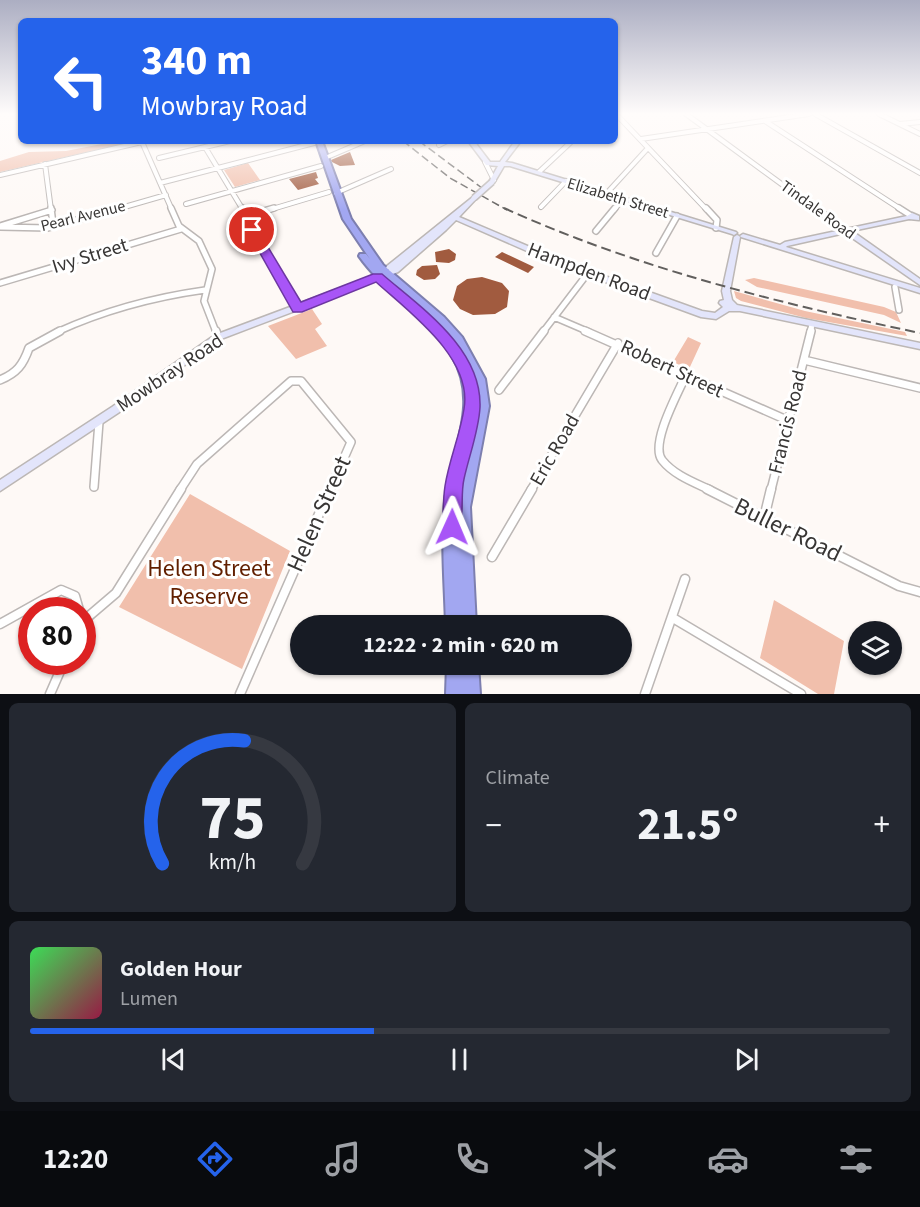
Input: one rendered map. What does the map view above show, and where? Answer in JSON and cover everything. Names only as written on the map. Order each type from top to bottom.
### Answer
[{"type":"highway","points":[[317,146],[333,193],[338,216],[382,274],[445,337],[462,363],[471,386],[471,419],[452,500],[454,615]]},
{"type":"highway","points":[[382,274],[440,320],[458,340],[473,364],[481,386],[483,406],[481,421],[463,507],[468,615]]},
{"type":"highway","points":[[455,675],[455,694]]},
{"type":"highway","points":[[470,675],[471,694]]},
{"type":"main road","name":"Mowbray Road","points":[[298,308],[382,274]]},
{"type":"street","points":[[0,175],[124,146]]},
{"type":"street","points":[[146,146],[181,229],[199,241],[212,269],[206,290],[205,307],[218,337]]},
{"type":"street","points":[[160,183],[298,146]]},
{"type":"street","points":[[186,204],[323,162],[354,146]]},
{"type":"street","points":[[475,146],[485,162],[493,181]]},
{"type":"street","name":"Mowbray Road","points":[[382,274],[454,217],[493,181],[514,146]]},
{"type":"street","points":[[538,172],[566,146]]},
{"type":"street","name":"Tindale Road","points":[[731,146],[918,281]]},
{"type":"street","points":[[805,146],[914,216]]},
{"type":"street","points":[[873,146],[920,173]]},
{"type":"street","points":[[159,159],[205,147],[247,216],[333,193],[391,169]]},
{"type":"street","points":[[606,194],[648,147],[717,220],[716,228]]},
{"type":"street","name":"Elizabeth Street","points":[[485,162],[538,172],[920,291]]},
{"type":"street","points":[[0,226],[52,210],[45,164]]},
{"type":"street","points":[[542,207],[566,181]]},
{"type":"street","name":"Pearl Avenue","points":[[0,226],[48,228],[165,195]]},
{"type":"street","points":[[596,231],[623,199]]},
{"type":"street","name":"Pearl Avenue","points":[[52,210],[52,224],[129,203]]},
{"type":"street","points":[[656,254],[677,216]]},
{"type":"street","points":[[782,249],[786,244],[914,216]]},
{"type":"street","name":"Hampden Road","points":[[454,217],[588,273],[707,316],[716,316],[730,305],[812,325],[920,346]]},
{"type":"street","name":"Ivy Street","points":[[0,283],[181,229]]},
{"type":"street","points":[[252,230],[298,308]]},
{"type":"street","points":[[730,305],[726,291],[738,236]]},
{"type":"street","points":[[499,390],[588,273]]},
{"type":"street","points":[[906,286],[918,281]]},
{"type":"street","points":[[895,287],[899,310]]},
{"type":"street","points":[[0,380],[14,374],[24,363],[29,348],[70,326],[98,315],[175,294],[206,290]]},
{"type":"street","name":"Mowbray Road","points":[[0,486],[99,422],[218,337],[298,308]]},
{"type":"street","name":"Robert Street","points":[[554,317],[618,343],[685,377],[789,421]]},
{"type":"street","name":"Francis Road","points":[[764,518],[812,325]]},
{"type":"street","name":"Eric Road","points":[[492,557],[618,343]]},
{"type":"street","points":[[804,360],[920,388]]},
{"type":"street","name":"Buller Road","points":[[685,377],[658,437],[657,452],[661,459],[681,476],[899,586],[920,592]]},
{"type":"street","name":"Helen Street","points":[[96,610],[116,592],[197,464],[248,416],[291,381],[301,381],[351,442],[240,694]]},
{"type":"street","points":[[94,488],[99,422]]},
{"type":"street","points":[[645,694],[686,579]]},
{"type":"street","points":[[48,597],[61,590],[69,591],[76,597]]},
{"type":"street","points":[[0,624],[18,614]]},
{"type":"street","points":[[673,618],[801,694]]},
{"type":"street","points":[[50,694],[58,675]]},
{"type":"green space","points":[[90,146],[112,146],[0,172],[0,161],[29,152],[66,151]]},
{"type":"green space","points":[[248,163],[260,180],[235,187],[224,170]]},
{"type":"green space","points":[[754,278],[884,307],[896,312],[901,323],[884,315],[757,287],[745,280]]},
{"type":"green space","points":[[734,291],[805,311],[905,332],[907,336],[806,318],[741,301],[736,298]]},
{"type":"green space","points":[[312,309],[322,324],[315,329],[327,346],[296,359],[268,326]]},
{"type":"green space","points":[[688,337],[701,343],[689,369],[673,362]]},
{"type":"green space","name":"Helen Street Reserve","points":[[190,494],[290,551],[242,669],[119,607]]},
{"type":"green space","points":[[774,600],[844,641],[834,694],[818,694],[760,658]]},
{"type":"building","points":[[350,152],[355,165],[340,166],[331,160]]},
{"type":"building","points":[[316,172],[318,178],[315,179],[319,184],[298,190],[289,179]]},
{"type":"building","points":[[449,249],[456,254],[455,260],[449,263],[436,262],[435,252]]},
{"type":"building","points":[[502,252],[534,267],[528,273],[495,257]]},
{"type":"building","points":[[437,265],[440,274],[435,279],[424,280],[416,275],[417,270],[422,266]]},
{"type":"building","points":[[482,277],[502,283],[509,291],[507,307],[495,314],[473,315],[460,309],[453,300],[457,286],[467,279]]},
{"type":"railway","points":[[410,146],[450,178],[507,210]]},
{"type":"railway","points":[[426,146],[482,188]]},
{"type":"railway","points":[[504,208],[605,249],[708,282],[920,333]]},
{"type":"route","points":[[252,230],[298,308],[378,276],[445,337],[457,354],[471,386],[472,407],[468,433],[454,485],[452,527]]}]
